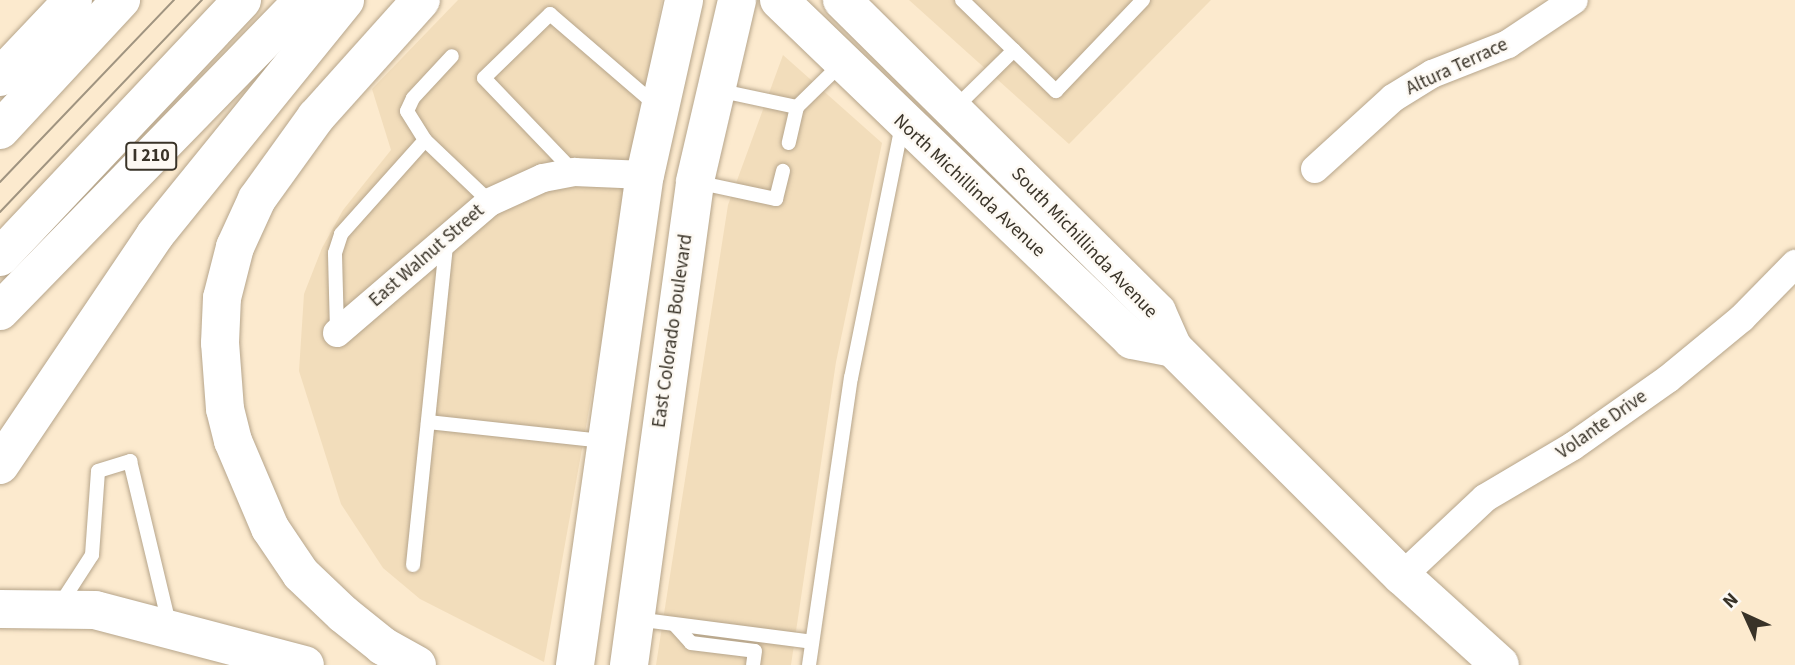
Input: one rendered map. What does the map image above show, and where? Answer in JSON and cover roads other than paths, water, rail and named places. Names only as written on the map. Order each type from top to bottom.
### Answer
[{"type":"main road","points":[[0,77],[73,0]]},
{"type":"main road","points":[[0,130],[121,0]]},
{"type":"main road","points":[[0,257],[242,0]]},
{"type":"main road","name":"I 210","points":[[0,311],[303,0]]},
{"type":"main road","points":[[0,465],[155,235],[345,0]]},
{"type":"main road","points":[[417,665],[343,614],[301,573],[270,528],[233,440],[225,409],[220,343],[222,298],[235,247],[257,199],[316,117],[421,0]]},
{"type":"main road","points":[[575,665],[645,175],[684,0]]},
{"type":"main road","name":"East Colorado Boulevard","points":[[629,665],[695,181],[737,0]]},
{"type":"main road","name":"North Michillinda Avenue","points":[[779,0],[903,124],[1060,244]]},
{"type":"main road","name":"South Michillinda Avenue","points":[[842,0],[953,110],[1060,244],[1157,312],[1173,348],[1402,576],[1500,665]]},
{"type":"main road","points":[[0,609],[59,606],[169,626],[305,665]]},
{"type":"street","name":"Altura Terrace","points":[[1315,169],[1393,98],[1432,74],[1508,44],[1574,0]]},
{"type":"street","name":"East Walnut Street","points":[[337,333],[490,202],[543,178],[574,172],[645,175]]},
{"type":"street","name":"Volante Drive","points":[[1402,576],[1485,498],[1573,446],[1668,379],[1742,318],[1795,264]]},
{"type":"lane","points":[[962,0],[1056,91],[1143,0]]},
{"type":"lane","points":[[574,172],[484,78],[550,14],[660,108]]},
{"type":"lane","points":[[953,110],[1014,50]]},
{"type":"lane","points":[[452,56],[413,98],[407,111],[425,140],[490,202]]},
{"type":"lane","points":[[789,143],[796,107],[842,63]]},
{"type":"lane","points":[[715,89],[796,107]]},
{"type":"lane","points":[[809,665],[851,378],[903,124]]},
{"type":"lane","points":[[337,333],[335,253],[341,234],[425,140]]},
{"type":"lane","points":[[695,181],[776,199],[783,171]]},
{"type":"lane","points":[[413,565],[446,238]]},
{"type":"lane","points":[[428,422],[607,442]]},
{"type":"lane","points":[[59,606],[92,555],[99,471],[130,461],[169,626]]},
{"type":"lane","points":[[635,619],[812,642]]},
{"type":"lane","points":[[675,625],[691,643],[754,651],[753,665]]},
{"type":"tram line","points":[[0,182],[174,0]]},
{"type":"tram line","points":[[0,212],[202,0]]}]
